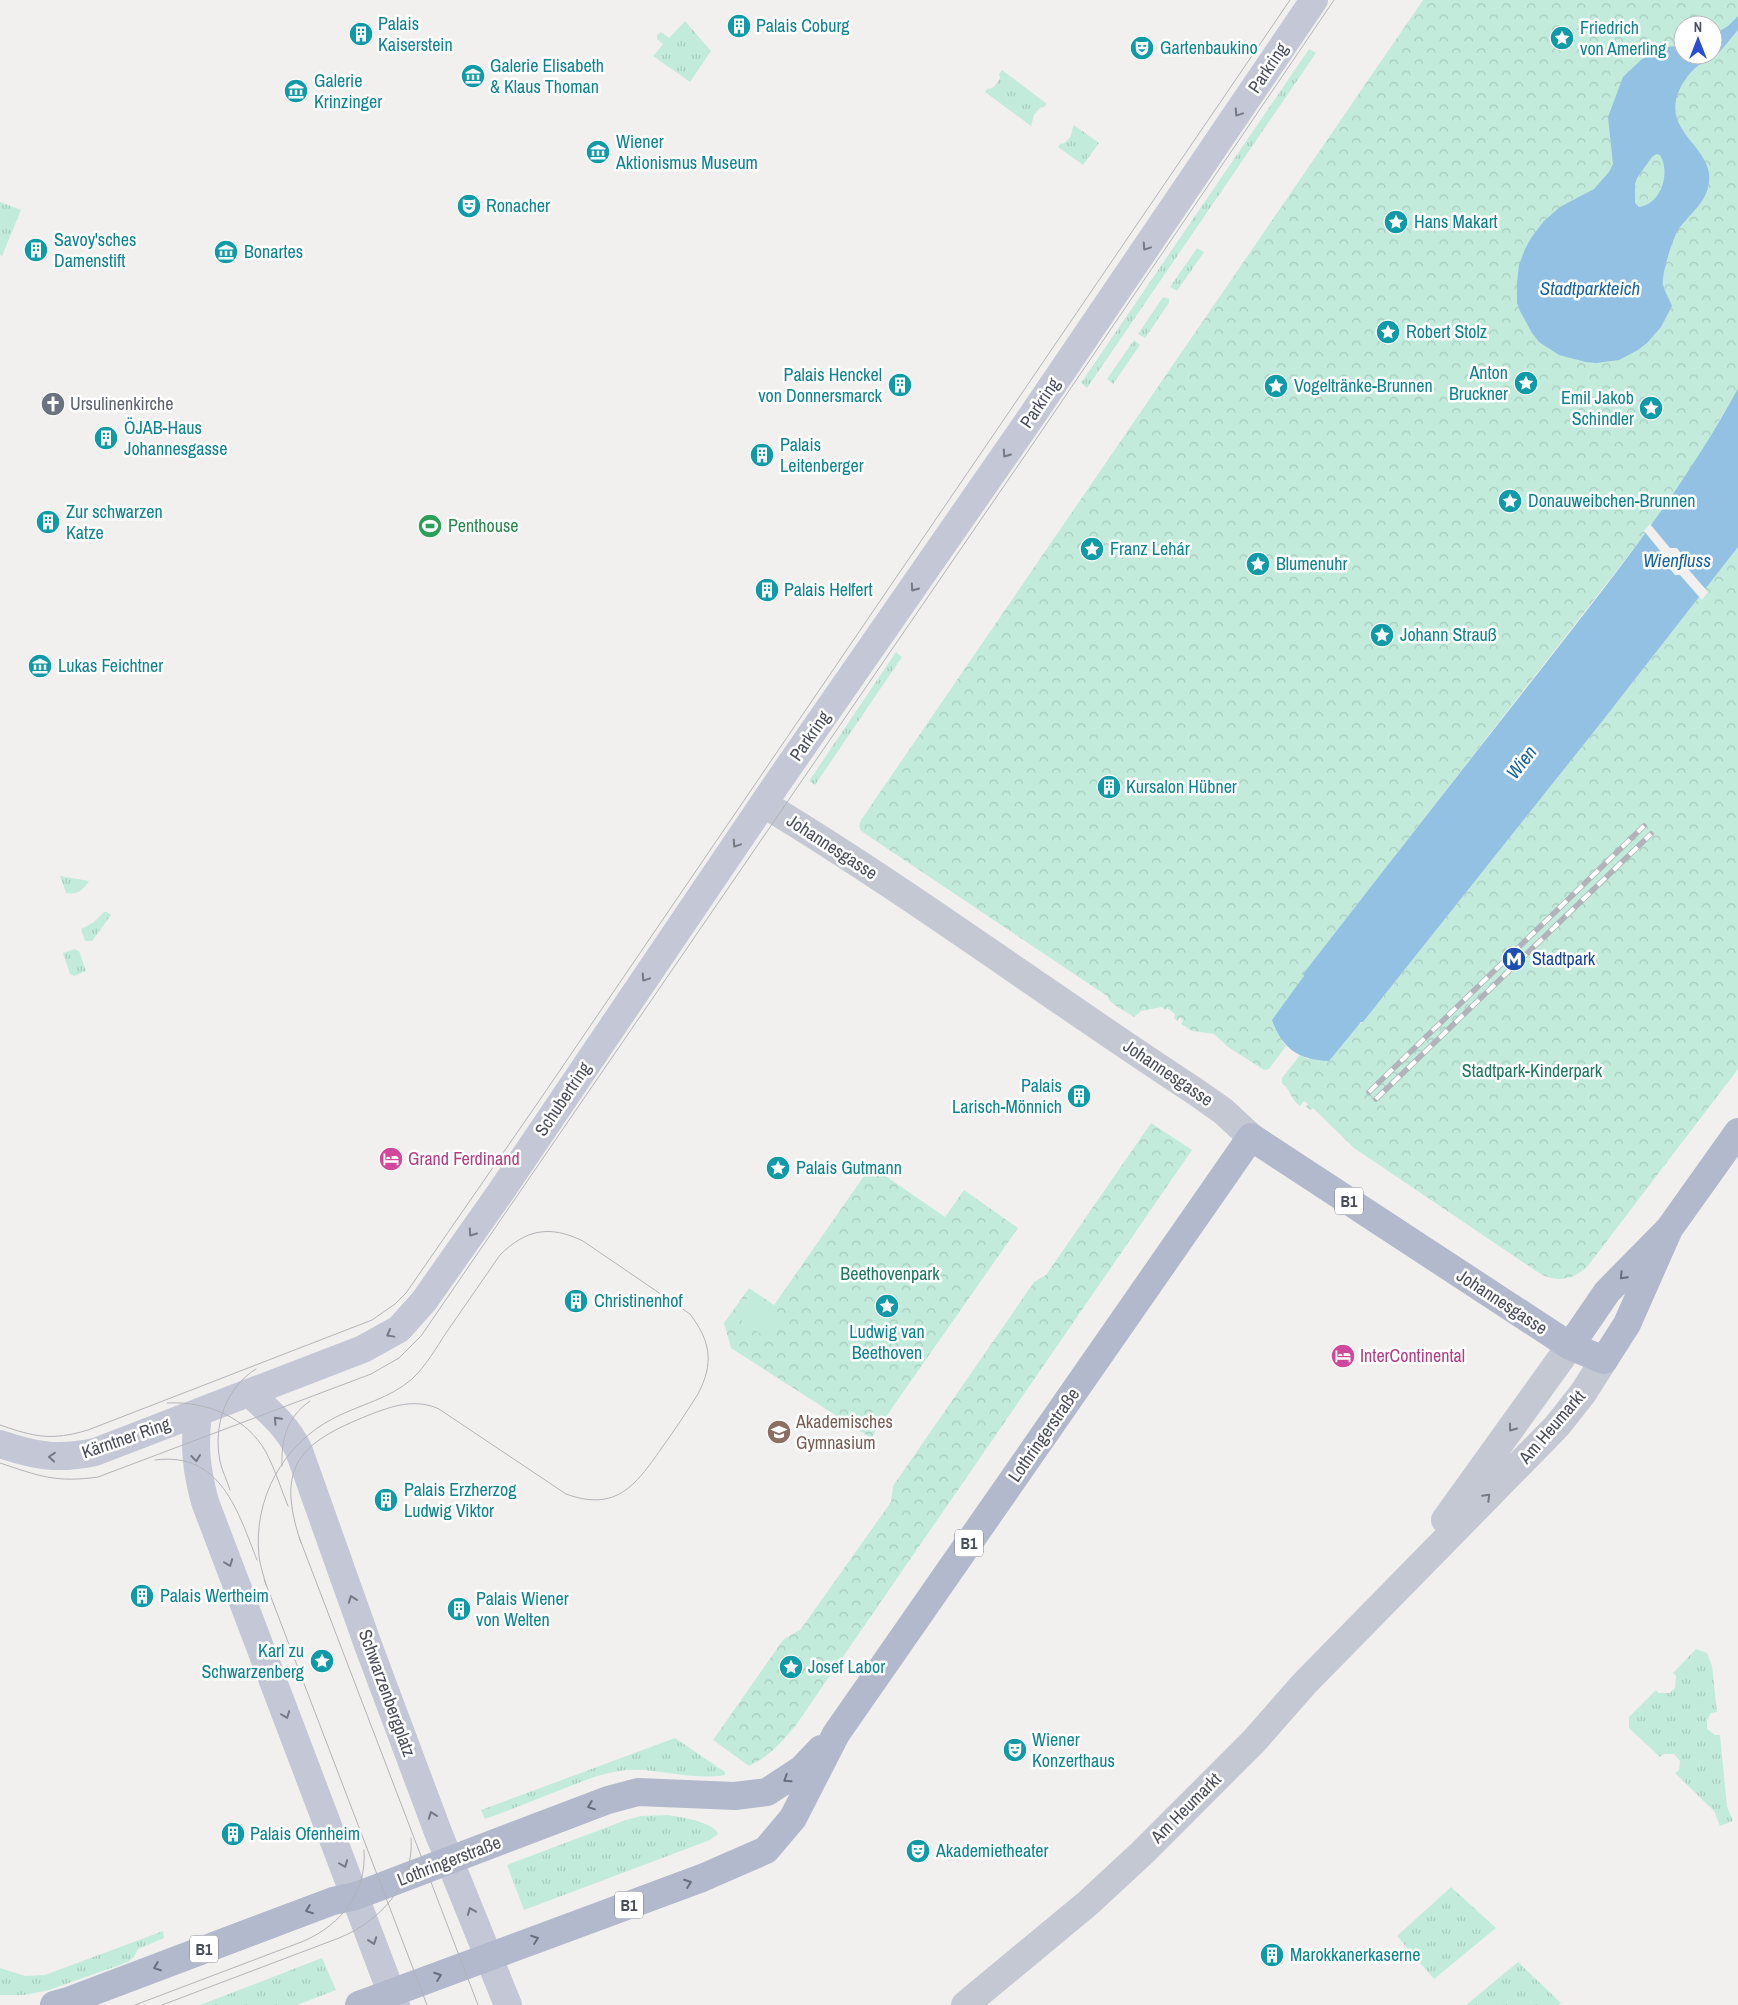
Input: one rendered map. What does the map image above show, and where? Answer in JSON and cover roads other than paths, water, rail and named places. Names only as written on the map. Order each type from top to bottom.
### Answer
[{"type":"main road","name":"Parkring","points":[[764,804],[1021,432],[1314,0]]},
{"type":"main road","name":"Schubertring","points":[[249,1393],[363,1349],[399,1329],[424,1301],[500,1193],[764,804]]},
{"type":"main road","name":"Am Heumarkt","points":[[1570,1346],[1607,1292],[1669,1228],[1738,1132]]},
{"type":"main road","name":"Johannesgasse","points":[[1251,1137],[1570,1346]]},
{"type":"main road","name":"Lothringerstraße","points":[[359,2005],[394,1999],[490,1956],[702,1878],[766,1850],[793,1818],[836,1734],[1251,1137]]},
{"type":"main road","name":"Am Heumarkt","points":[[1604,1360],[1627,1324],[1669,1228]]},
{"type":"main road","name":"B1","points":[[1570,1346],[1604,1360]]},
{"type":"main road","name":"Kärntner Ring","points":[[0,1444],[38,1455],[60,1458],[95,1452],[249,1393]]},
{"type":"main road","name":"Schwarzenbergplatz","points":[[249,1393],[279,1420],[290,1434],[299,1452],[368,1645],[450,1860],[508,2005]]},
{"type":"main road","points":[[198,1413],[195,1452],[205,1502],[394,1999]]},
{"type":"main road","name":"Lothringerstraße","points":[[54,2005],[333,1901],[356,1896],[608,1800],[638,1792],[735,1796],[767,1792],[802,1769],[836,1734]]},
{"type":"street","name":"Johannesgasse","points":[[764,804],[868,870],[1193,1090],[1223,1111],[1251,1137]]},
{"type":"street","name":"Am Heumarkt","points":[[1392,1594],[1570,1346]]},
{"type":"street","name":"Am Heumarkt","points":[[964,2005],[1088,1903],[1142,1853],[1254,1741],[1304,1684],[1556,1426],[1583,1393],[1604,1360]]},
{"type":"water","name":"Stadtparkteich","points":[[1738,16],[1738,30],[1723,47],[1723,29]]},
{"type":"water","name":"Stadtparkteich","points":[[1673,46],[1673,65],[1700,65],[1691,72],[1682,85],[1677,95],[1676,112],[1684,133],[1705,160],[1709,182],[1705,196],[1678,230],[1668,257],[1663,285],[1672,306],[1661,327],[1647,343],[1619,360],[1596,363],[1559,355],[1539,342],[1520,311],[1517,303],[1519,265],[1531,238],[1544,221],[1560,207],[1594,189],[1609,172],[1613,164],[1608,117],[1623,77],[1641,60],[1661,48]],"holes":[[[1656,154],[1660,155],[1663,162],[1664,179],[1662,187],[1653,200],[1647,205],[1639,207],[1635,203],[1635,184],[1637,178]]]},
{"type":"water","name":"Wienfluss","points":[[1738,388],[1738,547],[1363,1022],[1361,1022],[1329,1061],[1308,1058],[1293,1051],[1281,1038],[1272,1020],[1304,976],[1303,974],[1646,532],[1694,462]]},
{"type":"tram line","points":[[0,1425],[33,1435],[43,1436],[64,1436],[88,1430],[372,1320],[395,1304],[406,1293],[1290,0]]},
{"type":"tram line","points":[[0,1463],[26,1472],[59,1479],[98,1477],[371,1374],[399,1358],[421,1336],[1041,432],[1334,0]]},
{"type":"tram line","points":[[266,1585],[259,1556],[258,1535],[261,1514],[275,1475],[286,1458],[316,1429],[344,1413],[394,1392],[412,1379],[431,1357],[500,1255],[519,1240],[539,1232],[549,1232],[560,1233],[583,1241],[690,1314],[697,1324],[706,1343],[708,1353],[703,1383],[698,1394],[652,1462],[633,1484],[623,1492],[598,1500],[583,1499],[566,1494],[439,1409],[421,1404],[404,1404],[345,1425],[325,1436],[310,1448],[299,1461],[293,1476],[291,1494],[294,1517],[301,1543]]},
{"type":"tram line","points":[[230,1490],[222,1468],[218,1448],[220,1422],[229,1397],[245,1377],[256,1369]]},
{"type":"tram line","points":[[282,1466],[284,1438],[287,1429],[296,1414],[310,1401]]},
{"type":"tram line","points":[[167,1403],[182,1403],[211,1408],[248,1429],[266,1452],[288,1506]]},
{"type":"tram line","points":[[155,1460],[178,1460],[196,1465],[211,1475],[224,1489],[234,1505],[257,1560]]},
{"type":"tram line","points":[[299,1537],[478,2005]]},
{"type":"tram line","points":[[264,1579],[427,2005]]},
{"type":"tram line","points":[[162,2005],[339,1938],[368,1922],[392,1899],[401,1886],[411,1855],[411,1838]]},
{"type":"tram line","points":[[135,2005],[304,1941],[330,1926],[349,1905],[356,1893],[364,1865],[364,1850]]},
{"type":"railway","points":[[1369,1092],[1644,826]]},
{"type":"railway","points":[[1376,1099],[1651,834]]},
{"type":"place","name":"Palais Coburg","points":[[739,26]]},
{"type":"place","name":"Palais Kaiserstein","points":[[361,34]]},
{"type":"place","name":"Friedrich von Amerling","points":[[1562,38]]},
{"type":"place","name":"Gartenbaukino","points":[[1142,48]]},
{"type":"place","name":"Galerie Elisabeth & Klaus Thoman","points":[[473,76]]},
{"type":"place","name":"Galerie Krinzinger","points":[[296,91]]},
{"type":"place","name":"Wiener Aktionismus Museum","points":[[598,152]]},
{"type":"place","name":"Ronacher","points":[[469,206]]},
{"type":"place","name":"Hans Makart","points":[[1396,222]]},
{"type":"place","name":"Savoy'sches Damenstift","points":[[36,250]]},
{"type":"place","name":"Bonartes","points":[[226,252]]},
{"type":"place","name":"Robert Stolz","points":[[1388,332]]},
{"type":"place","name":"Anton Bruckner","points":[[1526,383]]},
{"type":"place","name":"Palais Henckel von Donnersmarck","points":[[900,385]]},
{"type":"place","name":"Vogeltränke-Brunnen","points":[[1276,386]]},
{"type":"place","name":"Ursulinenkirche","points":[[53,404]]},
{"type":"place","name":"Emil Jakob Schindler","points":[[1651,408]]},
{"type":"place","name":"ÖJAB-Haus Johannesgasse","points":[[106,438]]},
{"type":"place","name":"Palais Leitenberger","points":[[762,455]]},
{"type":"place","name":"Donauweibchen-Brunnen","points":[[1510,501]]},
{"type":"place","name":"Zur schwarzen Katze","points":[[48,522]]},
{"type":"place","name":"Penthouse","points":[[430,526]]},
{"type":"place","name":"Franz Lehár","points":[[1092,549]]},
{"type":"place","name":"Blumenuhr","points":[[1258,564]]},
{"type":"place","name":"Palais Helfert","points":[[767,590]]},
{"type":"place","name":"Johann Strauß","points":[[1382,635]]},
{"type":"place","name":"Lukas Feichtner","points":[[40,666]]},
{"type":"place","name":"Kursalon Hübner","points":[[1109,787]]},
{"type":"place","name":"Stadtpark","points":[[1514,959]]},
{"type":"place","name":"Palais Larisch-Mönnich","points":[[1079,1096]]},
{"type":"place","name":"Grand Ferdinand","points":[[391,1159]]},
{"type":"place","name":"Palais Gutmann","points":[[778,1168]]},
{"type":"place","name":"Christinenhof","points":[[576,1301]]},
{"type":"place","name":"Ludwig van Beethoven","points":[[887,1306]]},
{"type":"place","name":"InterContinental","points":[[1343,1356]]},
{"type":"place","name":"Akademisches Gymnasium","points":[[779,1432]]},
{"type":"place","name":"Palais Erzherzog Ludwig Viktor","points":[[386,1500]]},
{"type":"place","name":"Palais Wertheim","points":[[142,1596]]},
{"type":"place","name":"Palais Wiener von Welten","points":[[459,1609]]},
{"type":"place","name":"Karl zu Schwarzenberg","points":[[322,1661]]},
{"type":"place","name":"Josef Labor","points":[[791,1667]]},
{"type":"place","name":"Wiener Konzerthaus","points":[[1015,1750]]},
{"type":"place","name":"Palais Ofenheim","points":[[233,1834]]},
{"type":"place","name":"Akademietheater","points":[[918,1851]]},
{"type":"place","name":"Marokkanerkaserne","points":[[1272,1955]]},
{"type":"water label","name":"Wien","points":[[1521,762]]},
{"type":"park label","name":"Stadtpark-Kinderpark","points":[[1532,1071]]},
{"type":"park label","name":"Beethovenpark","points":[[890,1274]]}]
